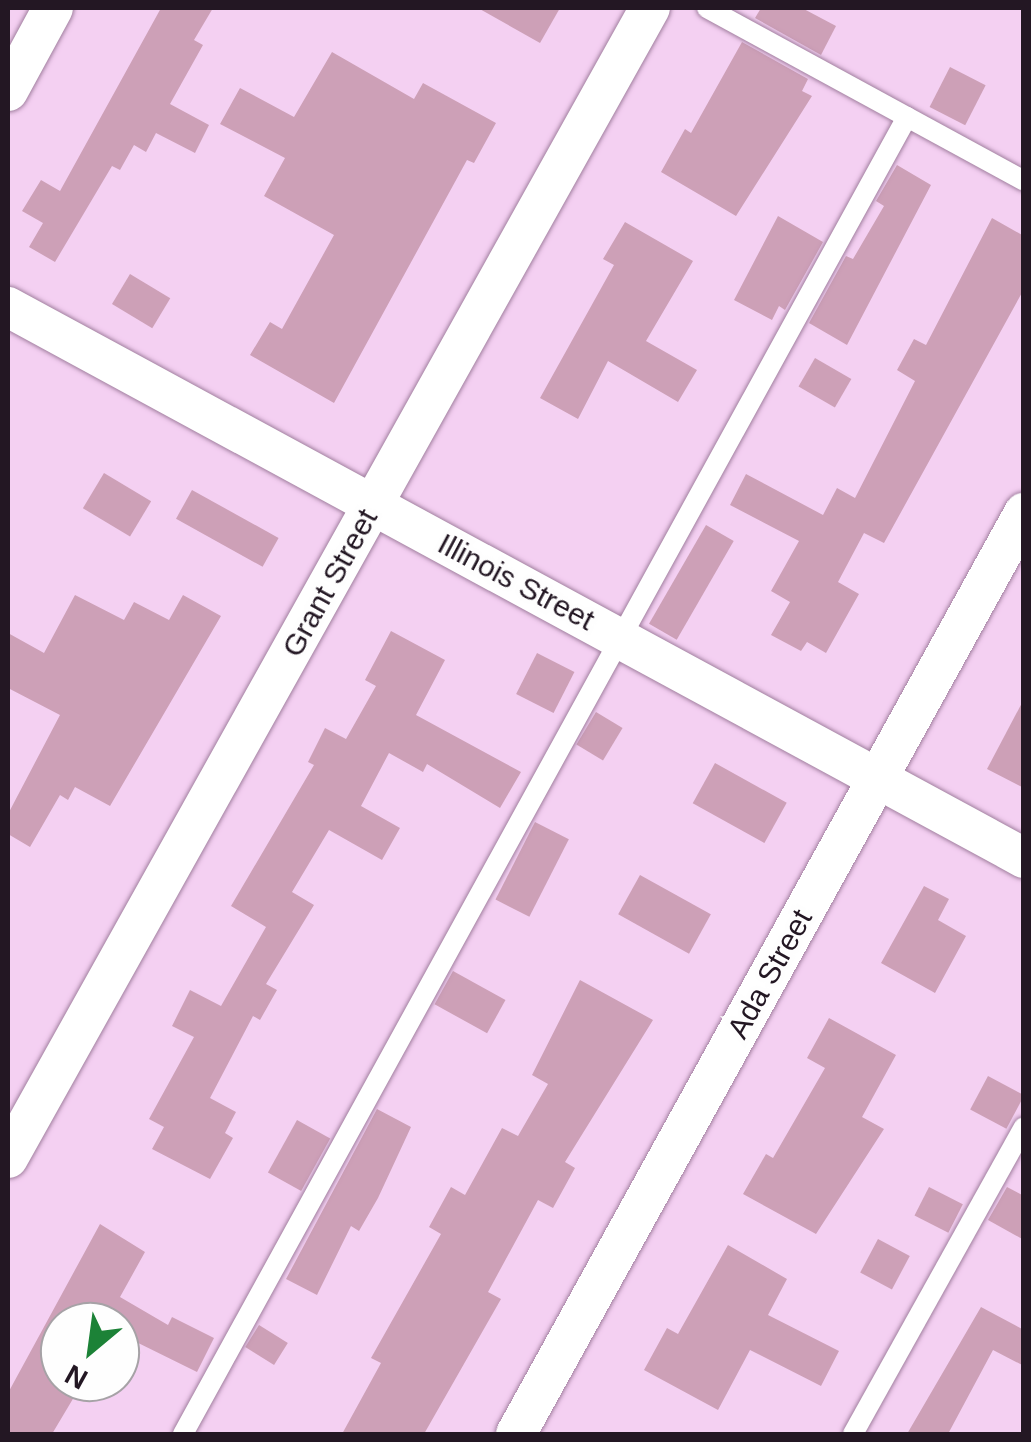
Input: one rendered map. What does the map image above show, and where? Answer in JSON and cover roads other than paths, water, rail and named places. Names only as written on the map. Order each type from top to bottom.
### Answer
[{"type":"street","points":[[8,91],[54,8]]},
{"type":"street","name":"Grant Street","points":[[8,1158],[650,8]]},
{"type":"street","name":"Illinois Street","points":[[8,307],[1024,858]]},
{"type":"street","name":"Ada Street","points":[[516,1434],[1024,514]]},
{"type":"lane","points":[[707,8],[1024,180]]},
{"type":"lane","points":[[182,1434],[907,117]]},
{"type":"lane","points":[[853,1434],[1024,1126]]}]
